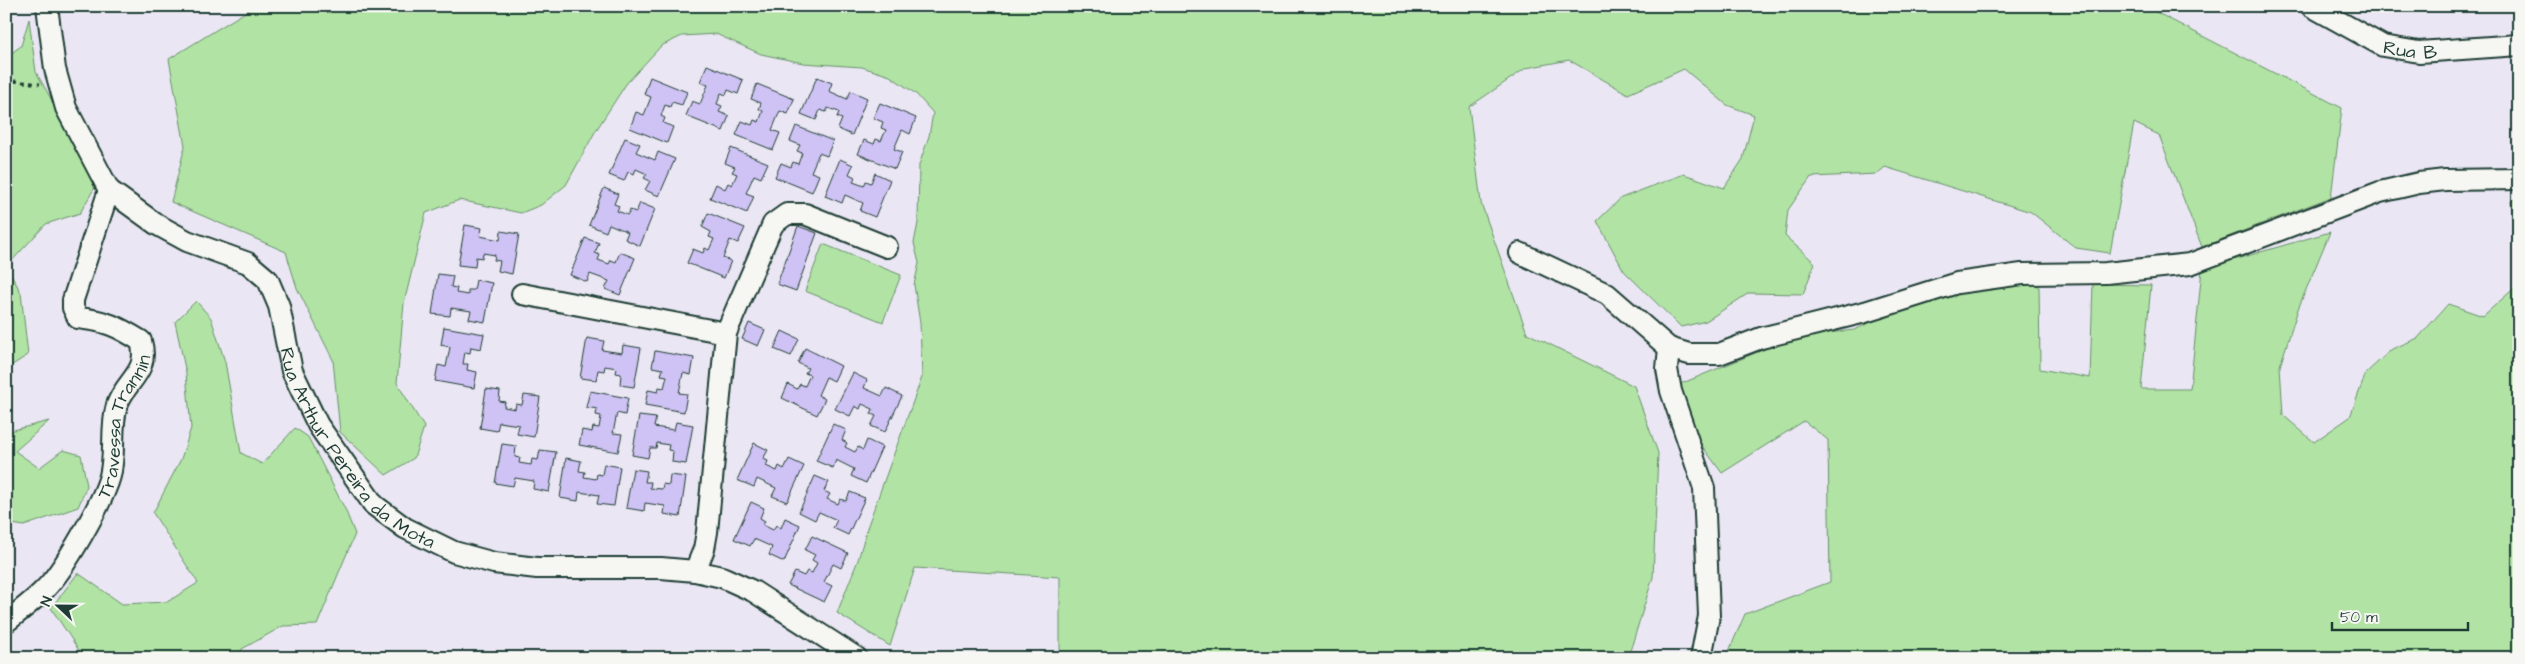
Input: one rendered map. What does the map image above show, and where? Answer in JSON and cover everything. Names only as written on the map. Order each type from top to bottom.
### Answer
[{"type":"street","name":"Rua Arthur Pereira da Mota","points":[[47,6],[55,69],[66,108],[109,190],[156,224],[187,241],[248,263],[268,280],[279,306],[292,371],[318,425],[374,505],[404,528],[454,552],[494,563],[537,568],[661,568],[695,571],[722,577],[753,591],[857,658]]},
{"type":"street","name":"Rua B","points":[[2312,6],[2353,32],[2383,46],[2419,52],[2519,45]]},
{"type":"street","points":[[1520,253],[1607,294],[1669,348],[1689,354],[1719,354],[1761,338],[1865,312],[1957,283],[2022,274],[2106,273],[2190,264],[2380,192],[2419,183],[2445,180],[2519,179]]},
{"type":"street","name":"Travessa Trannin","points":[[6,622],[44,590],[56,576],[102,498],[114,458],[112,420],[120,398],[143,366],[144,353],[141,341],[111,324],[95,318],[78,318],[73,308],[73,300],[109,190]]},
{"type":"street","points":[[695,571],[704,549],[707,532],[726,333],[768,232],[773,224],[787,214],[805,214],[887,247]]},
{"type":"street","points":[[522,294],[726,333]]},
{"type":"street","points":[[1669,348],[1667,369],[1671,391],[1704,488],[1709,616],[1701,658]]},
{"type":"path","points":[[6,80],[60,86]]},
{"type":"green space","points":[[255,6],[2144,6],[2342,108],[2331,197],[2202,247],[2159,135],[2134,123],[2110,253],[2076,248],[2031,212],[1885,167],[1877,174],[1811,177],[1788,210],[1785,236],[1815,263],[1803,294],[1749,293],[1706,321],[1681,327],[1624,271],[1597,221],[1621,198],[1684,174],[1724,188],[1743,159],[1754,115],[1727,105],[1684,69],[1628,94],[1569,60],[1526,68],[1469,107],[1481,203],[1527,333],[1634,386],[1658,453],[1653,577],[1628,658],[1060,658],[1060,577],[915,568],[890,646],[837,613],[858,560],[868,525],[922,377],[920,323],[914,285],[919,263],[914,243],[918,223],[919,165],[929,136],[933,113],[916,94],[890,76],[862,67],[803,63],[761,54],[716,34],[682,36],[661,46],[626,84],[595,132],[566,185],[541,205],[521,213],[459,200],[426,213],[404,303],[397,383],[424,427],[414,458],[386,475],[340,432],[333,360],[297,288],[286,252],[171,202],[185,146],[169,59]]},
{"type":"green space","points":[[29,19],[36,72],[77,145],[95,187],[80,213],[46,224],[7,266],[21,293],[28,355],[6,369],[6,57],[21,46]]},
{"type":"green space","points":[[2519,198],[2519,259],[2511,201]]},
{"type":"green space","points":[[2330,232],[2298,309],[2280,366],[2283,415],[2314,442],[2350,417],[2366,373],[2392,349],[2418,338],[2448,304],[2483,316],[2519,284],[2519,658],[1726,658],[1745,614],[1830,582],[1828,440],[1804,421],[1722,473],[1689,428],[1678,385],[1794,337],[1854,330],[1921,299],[2039,281],[2040,369],[2090,378],[2093,284],[2151,285],[2141,389],[2190,389],[2202,269]]},
{"type":"green space","points":[[823,244],[901,275],[883,322],[805,291]]},
{"type":"green space","points":[[196,301],[211,318],[225,362],[241,453],[262,464],[295,428],[308,437],[345,509],[355,534],[317,625],[283,626],[242,649],[239,658],[84,658],[51,608],[78,573],[122,604],[167,602],[198,583],[153,513],[181,459],[191,428],[186,373],[175,322]]},
{"type":"green space","points":[[49,421],[15,451],[39,468],[63,450],[81,455],[87,486],[78,507],[24,526],[6,523],[6,432]]},
{"type":"building","points":[[707,65],[743,80],[738,94],[728,90],[726,95],[721,93],[717,104],[722,106],[719,112],[729,116],[723,131],[686,116],[692,101],[700,104],[708,85],[700,82]]},
{"type":"building","points":[[650,77],[687,92],[682,105],[672,102],[670,107],[665,105],[661,116],[665,118],[663,123],[673,127],[667,143],[630,128],[636,112],[644,115],[651,97],[644,94]]},
{"type":"building","points":[[817,77],[832,83],[829,91],[847,99],[851,91],[867,98],[852,135],[838,129],[842,119],[837,117],[839,112],[828,108],[826,112],[820,110],[816,120],[801,114]]},
{"type":"building","points":[[757,84],[794,99],[788,114],[780,111],[772,130],[780,133],[773,150],[736,135],[742,121],[752,125],[754,120],[759,122],[763,111],[759,109],[761,103],[751,99]]},
{"type":"building","points":[[880,103],[916,118],[910,134],[902,130],[894,149],[902,152],[895,169],[858,154],[864,140],[874,144],[876,139],[881,141],[886,130],[881,128],[883,122],[873,118]]},
{"type":"building","points":[[796,126],[833,141],[827,156],[819,153],[811,172],[819,175],[812,192],[775,177],[781,163],[791,167],[793,162],[798,164],[802,153],[797,151],[800,145],[790,141]]},
{"type":"building","points":[[625,138],[640,144],[636,152],[655,160],[658,152],[675,159],[659,196],[645,190],[650,181],[644,178],[647,174],[636,169],[634,174],[628,172],[624,181],[609,175]]},
{"type":"building","points":[[731,148],[768,163],[761,178],[754,175],[746,193],[754,196],[747,213],[710,198],[716,184],[725,189],[728,183],[732,185],[737,174],[732,172],[735,167],[725,163]]},
{"type":"building","points":[[840,159],[853,165],[849,174],[855,177],[853,182],[864,186],[866,181],[871,183],[875,173],[890,180],[875,217],[860,211],[863,203],[845,195],[842,203],[825,196]]},
{"type":"building","points":[[604,188],[618,194],[614,204],[619,206],[617,211],[628,215],[630,210],[636,212],[640,203],[655,209],[640,246],[625,239],[628,232],[609,224],[606,232],[589,225]]},
{"type":"building","points":[[708,213],[745,228],[738,243],[730,240],[723,258],[731,261],[724,278],[687,263],[693,249],[703,253],[705,248],[709,250],[714,239],[709,237],[711,232],[702,227]]},
{"type":"building","points":[[465,225],[482,228],[480,236],[500,240],[501,231],[519,234],[512,274],[498,271],[500,261],[494,260],[495,255],[483,253],[482,258],[476,257],[475,267],[458,265]]},
{"type":"building","points":[[798,226],[817,233],[796,291],[777,284]]},
{"type":"building","points":[[585,238],[599,243],[595,253],[600,255],[598,260],[609,264],[611,260],[616,262],[620,252],[635,258],[620,295],[605,289],[609,281],[590,274],[587,282],[570,275]]},
{"type":"building","points":[[438,274],[453,276],[451,287],[457,288],[456,293],[468,295],[468,290],[474,290],[476,280],[492,283],[485,322],[469,319],[471,311],[451,308],[450,316],[432,314]]},
{"type":"building","points":[[749,323],[765,330],[758,346],[742,339]]},
{"type":"building","points":[[444,327],[484,334],[481,349],[471,347],[470,353],[465,352],[463,364],[468,364],[467,370],[477,372],[474,388],[435,381],[438,365],[446,367],[450,347],[441,345]]},
{"type":"building","points":[[782,331],[799,339],[791,356],[774,349]]},
{"type":"building","points":[[587,338],[604,341],[602,350],[622,353],[623,345],[641,348],[634,387],[620,385],[621,374],[616,373],[617,368],[605,366],[604,371],[598,370],[596,380],[580,378]]},
{"type":"building","points":[[805,348],[841,366],[834,381],[826,377],[818,395],[825,399],[817,415],[782,398],[788,384],[797,389],[800,384],[805,386],[810,375],[805,373],[808,368],[798,363]]},
{"type":"building","points":[[655,351],[694,358],[691,375],[683,373],[679,393],[687,394],[684,412],[645,405],[648,390],[658,392],[659,387],[664,388],[667,376],[661,375],[663,369],[652,367]]},
{"type":"building","points":[[853,373],[867,380],[864,388],[882,396],[886,388],[902,396],[885,432],[871,426],[876,416],[871,414],[873,409],[862,404],[860,409],[855,406],[850,416],[835,409]]},
{"type":"building","points":[[486,389],[500,391],[499,401],[505,402],[504,407],[515,409],[516,404],[522,405],[524,395],[540,397],[534,437],[517,434],[519,425],[499,422],[497,431],[480,428]]},
{"type":"building","points":[[590,391],[628,398],[625,415],[617,413],[613,433],[622,434],[618,452],[579,445],[582,430],[592,432],[593,427],[599,428],[601,416],[596,415],[597,409],[586,407]]},
{"type":"building","points":[[639,416],[656,418],[654,427],[674,430],[676,422],[693,425],[686,464],[672,462],[673,451],[668,450],[669,445],[657,443],[656,448],[650,448],[648,458],[632,455]]},
{"type":"building","points":[[833,424],[846,430],[842,440],[847,443],[845,447],[855,452],[858,447],[863,450],[867,440],[882,447],[866,483],[851,476],[854,469],[836,460],[833,468],[816,461]]},
{"type":"building","points":[[754,443],[768,450],[763,459],[768,461],[766,466],[777,471],[779,466],[784,469],[789,459],[804,466],[787,502],[772,496],[776,488],[757,479],[754,487],[737,480]]},
{"type":"building","points":[[502,444],[516,446],[515,457],[520,458],[519,463],[531,465],[532,459],[538,460],[540,450],[556,452],[549,492],[533,489],[534,481],[515,478],[513,486],[495,483]]},
{"type":"building","points":[[566,458],[581,461],[579,471],[585,472],[584,477],[596,479],[597,474],[602,475],[604,464],[620,467],[614,506],[597,504],[599,495],[579,492],[578,501],[560,498]]},
{"type":"building","points":[[633,469],[647,471],[645,482],[651,482],[650,488],[662,489],[663,484],[669,485],[670,475],[686,477],[680,517],[664,514],[665,506],[645,503],[644,511],[626,508]]},
{"type":"building","points":[[815,476],[829,482],[824,491],[830,494],[827,499],[838,504],[840,499],[846,501],[850,492],[865,498],[848,535],[833,528],[837,520],[819,512],[815,520],[799,512]]},
{"type":"building","points":[[751,502],[764,508],[760,518],[765,521],[763,525],[773,530],[776,525],[781,528],[785,518],[800,525],[784,562],[769,555],[772,547],[754,539],[750,546],[734,539]]},
{"type":"building","points":[[812,536],[848,553],[841,568],[833,564],[824,582],[832,586],[824,602],[788,585],[795,572],[804,576],[807,571],[812,573],[817,563],[812,560],[815,555],[805,550]]}]
